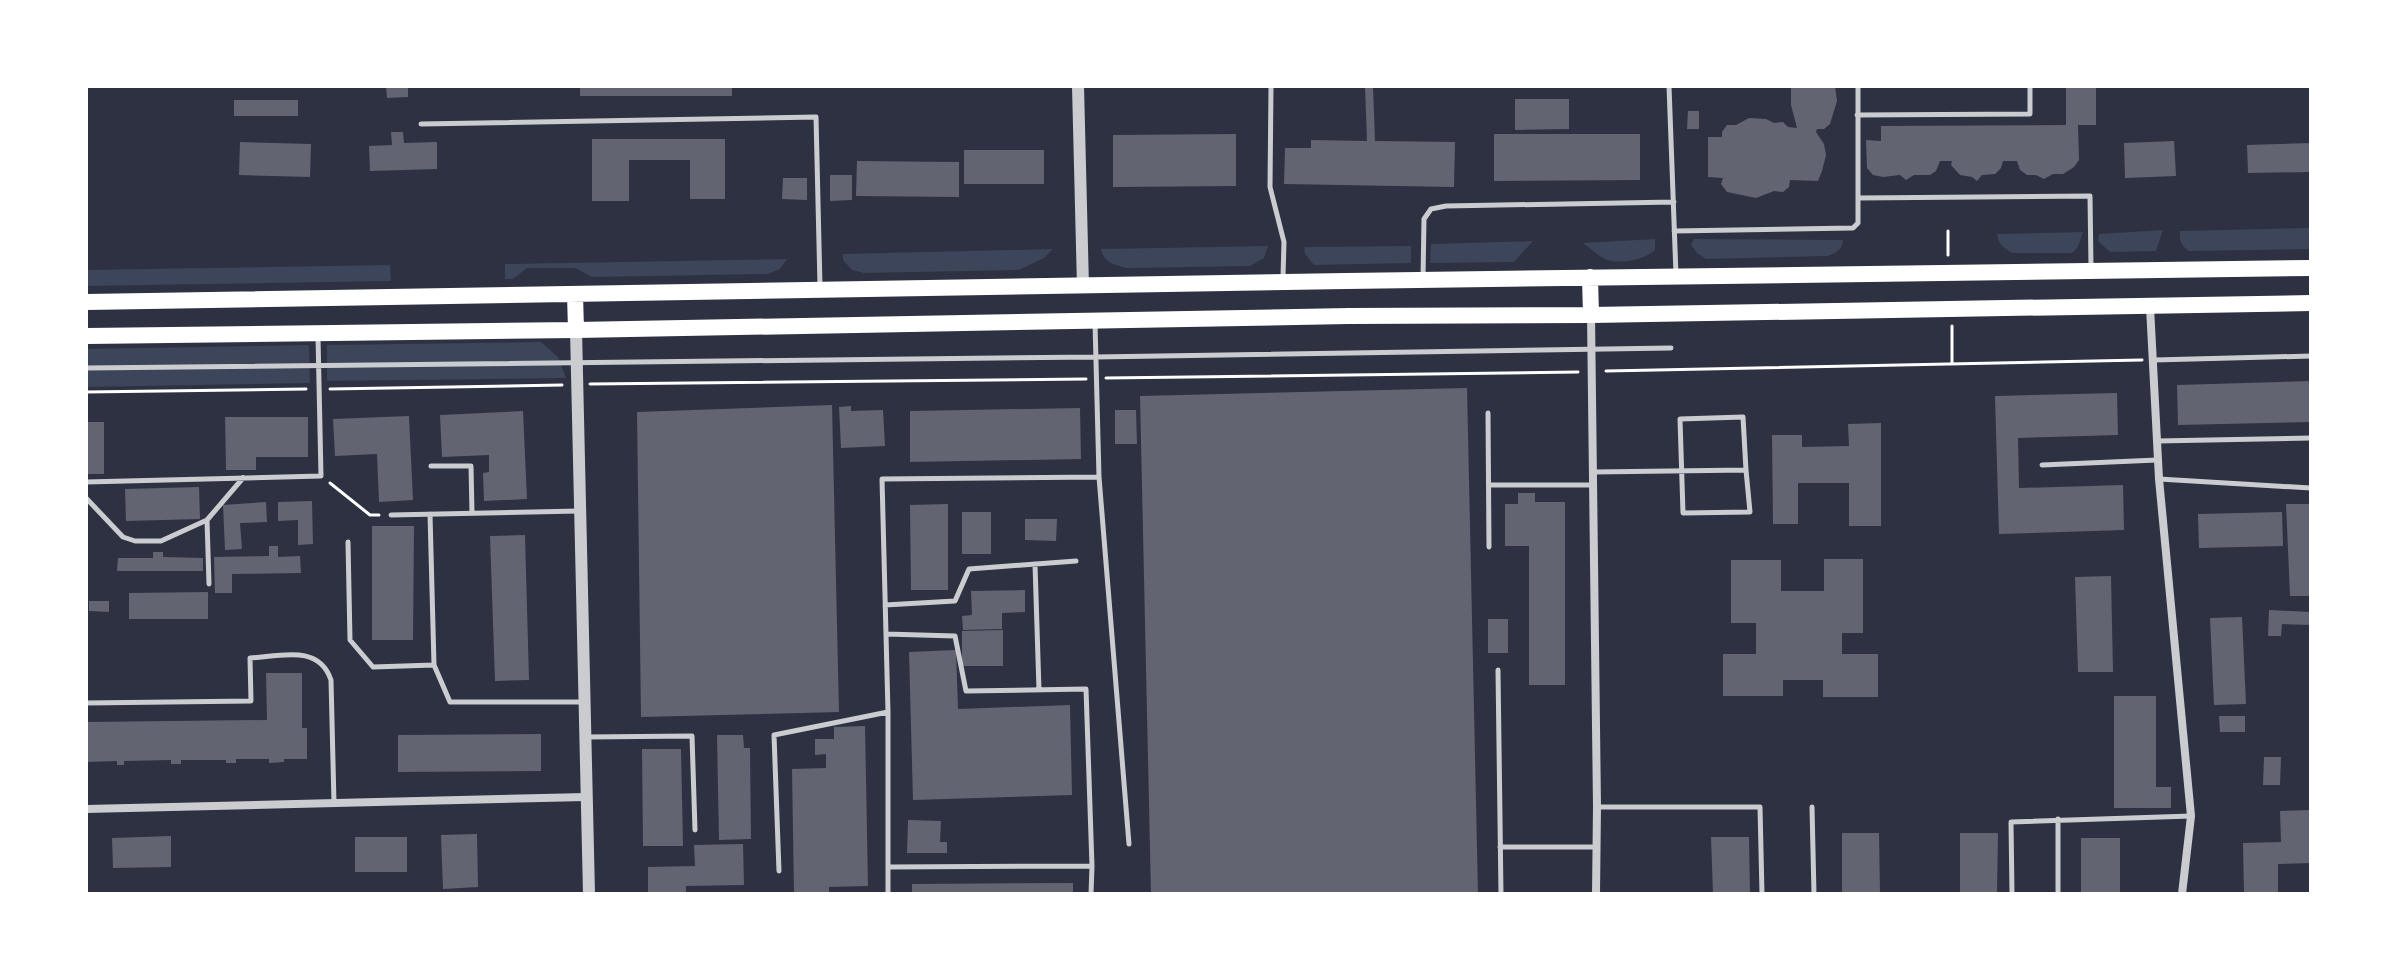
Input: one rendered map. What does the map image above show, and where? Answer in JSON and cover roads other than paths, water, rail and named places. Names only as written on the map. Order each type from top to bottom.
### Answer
[{"type":"main road","points":[[86,302],[2311,268]]},
{"type":"main road","points":[[1590,277],[1591,315]]},
{"type":"main road","points":[[575,294],[576,330]]},
{"type":"main road","points":[[86,336],[2311,303]]},
{"type":"street","points":[[1078,86],[1083,287]]},
{"type":"street","points":[[2150,307],[2159,479],[2191,816],[2182,894]]},
{"type":"street","points":[[1591,315],[1596,894]]},
{"type":"street","points":[[576,330],[589,894]]},
{"type":"street","points":[[86,809],[586,797]]},
{"type":"lane","points":[[1271,86],[1270,187],[1284,242],[1283,282]]},
{"type":"lane","points":[[1669,86],[1676,276]]},
{"type":"lane","points":[[1674,231],[1853,228],[1858,223],[1859,198],[1858,86]]},
{"type":"lane","points":[[1857,115],[2030,114],[2030,86]]},
{"type":"lane","points":[[421,124],[816,117],[820,291]]},
{"type":"lane","points":[[1859,198],[2090,196],[2091,271]]},
{"type":"lane","points":[[1423,280],[1424,219],[1431,209],[1446,206],[1674,202]]},
{"type":"lane","points":[[1095,322],[1099,477],[1129,844]]},
{"type":"lane","points":[[86,482],[321,476],[317,332]]},
{"type":"lane","points":[[86,368],[1671,348]]},
{"type":"lane","points":[[2154,360],[2311,356]]},
{"type":"lane","points":[[1488,413],[1489,547]]},
{"type":"lane","points":[[1743,417],[1746,470],[1750,512],[1683,513],[1680,419],[1743,417]]},
{"type":"lane","points":[[2157,441],[2311,438]]},
{"type":"lane","points":[[2042,465],[2158,460]]},
{"type":"lane","points":[[431,466],[471,466],[472,513]]},
{"type":"lane","points":[[1593,472],[1746,470]]},
{"type":"lane","points":[[888,894],[888,712],[882,479],[1099,477]]},
{"type":"lane","points":[[86,498],[123,537],[135,541],[161,541],[207,520],[243,478]]},
{"type":"lane","points":[[2159,479],[2311,488]]},
{"type":"lane","points":[[1489,485],[1593,485]]},
{"type":"lane","points":[[391,515],[580,511]]},
{"type":"lane","points":[[430,514],[434,665],[450,702],[584,702]]},
{"type":"lane","points":[[207,520],[209,584]]},
{"type":"lane","points":[[348,542],[350,640],[373,667],[434,665]]},
{"type":"lane","points":[[885,605],[955,601],[969,569],[1076,561]]},
{"type":"lane","points":[[1035,564],[1039,690]]},
{"type":"lane","points":[[886,634],[955,636],[966,691],[1086,689],[1091,894]]},
{"type":"lane","points":[[86,703],[251,701],[250,658],[302,655],[316,658],[327,668],[331,680],[334,803]]},
{"type":"lane","points":[[1498,670],[1501,894]]},
{"type":"lane","points":[[779,871],[774,735],[888,712]]},
{"type":"lane","points":[[585,737],[692,736],[695,830]]},
{"type":"lane","points":[[1597,807],[1760,807],[1762,894]]},
{"type":"lane","points":[[1812,807],[1814,894]]},
{"type":"lane","points":[[2012,894],[2011,822],[2191,816]]},
{"type":"lane","points":[[2058,819],[2058,894]]},
{"type":"lane","points":[[1500,847],[1596,847]]},
{"type":"lane","points":[[889,867],[1092,866]]}]
